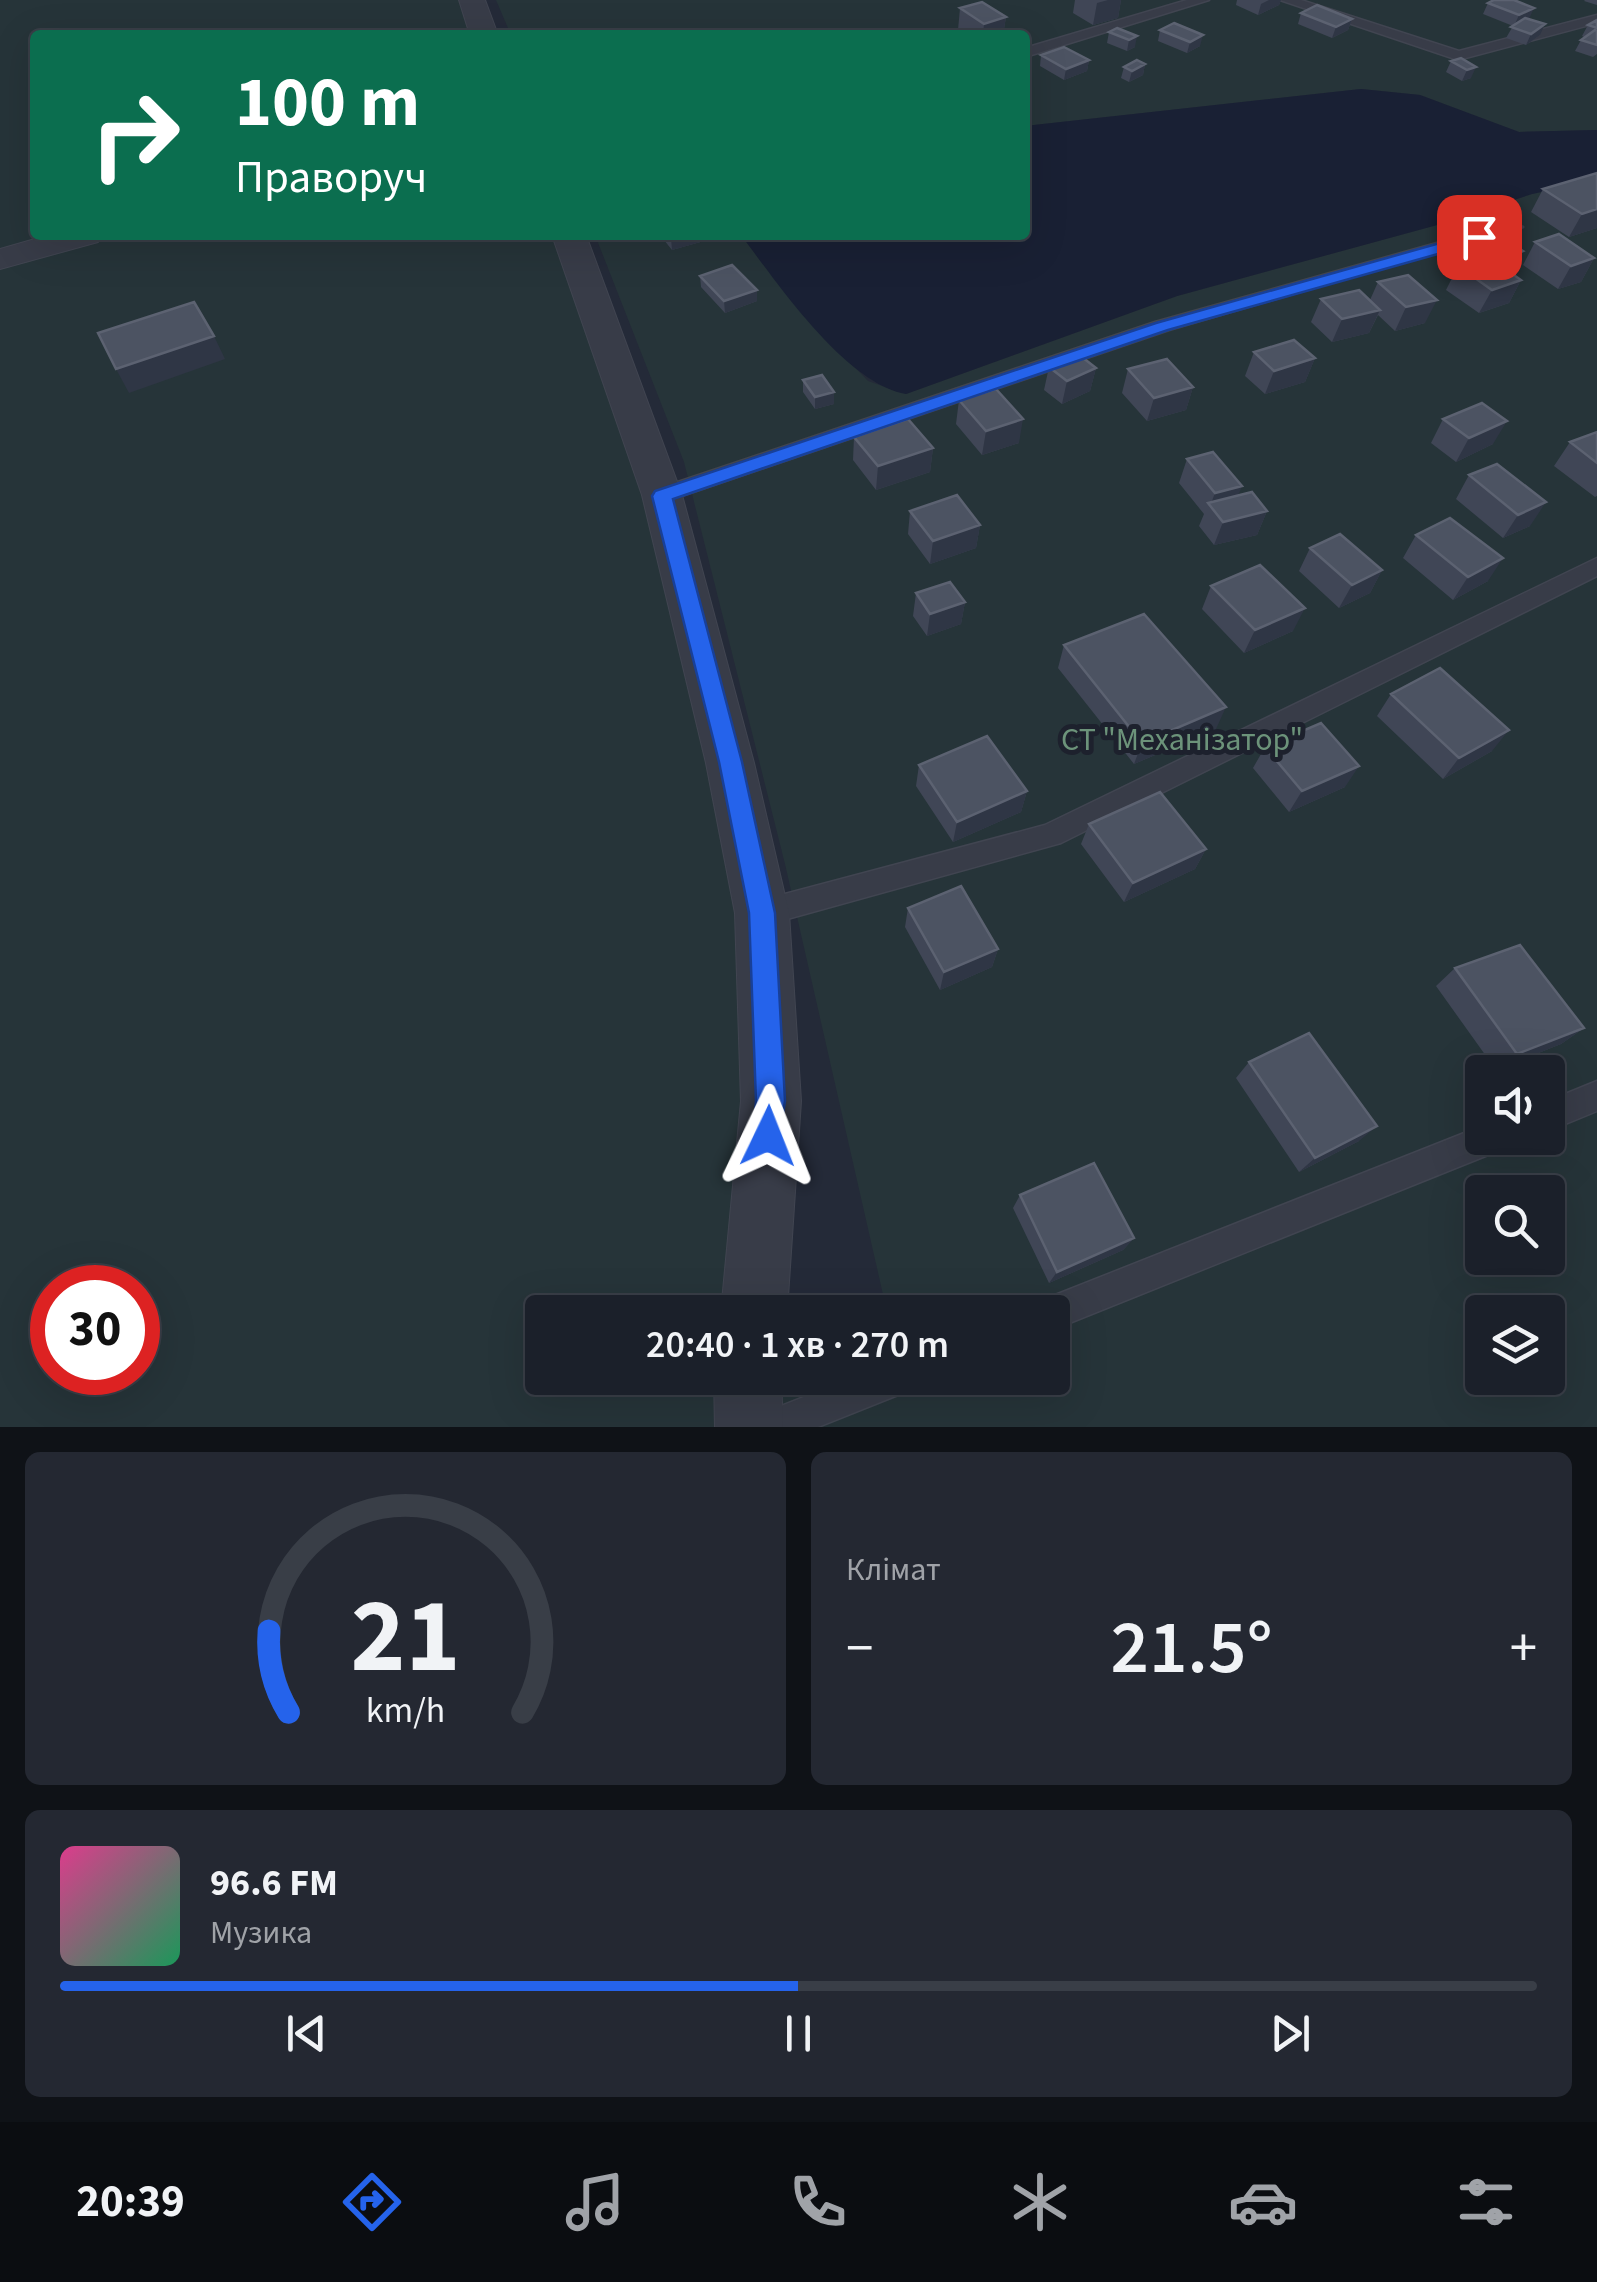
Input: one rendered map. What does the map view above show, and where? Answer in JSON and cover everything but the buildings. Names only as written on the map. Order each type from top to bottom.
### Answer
[{"type":"street","points":[[472,0],[482,30]]},
{"type":"street","points":[[0,259],[68,240]]},
{"type":"street","points":[[571,240],[662,496],[730,762],[762,913],[770,1101],[755,1295]]},
{"type":"street","points":[[748,1395],[749,1427]]},
{"type":"lane","points":[[1030,52],[1202,0]]},
{"type":"lane","points":[[1288,0],[1440,52],[1473,54],[1597,18]]},
{"type":"lane","points":[[662,496],[1162,326],[1514,227]]},
{"type":"lane","points":[[762,913],[1051,835],[1597,566]]},
{"type":"lane","points":[[1565,1109],[1597,1096]]},
{"type":"lane","points":[[1070,1306],[1465,1149]]},
{"type":"lane","points":[[774,1427],[853,1395]]},
{"type":"green space","name":"СТ \"Механізатор\"","points":[[0,0],[472,0],[482,30],[30,30],[30,240],[571,240],[662,495],[771,1101],[755,1295],[525,1295],[525,1395],[1070,1395],[1070,1295],[883,1295],[785,864],[684,462],[597,240],[745,240],[797,307],[868,381],[906,394],[1177,296],[1437,225],[1532,194],[1597,180],[1597,1427],[0,1427]]},
{"type":"green space","points":[[496,0],[1597,0],[1597,130],[1519,132],[1420,95],[1361,89],[1030,125],[1030,30],[509,30]]},
{"type":"water","points":[[1361,89],[1420,95],[1519,132],[1597,130],[1597,180],[1532,194],[1437,225],[1177,296],[906,394],[860,372],[837,352],[793,304],[745,240],[1030,240],[1030,125]]},
{"type":"route","points":[[768,1136],[762,913],[730,762],[662,496],[1162,326],[1479,237]]}]
